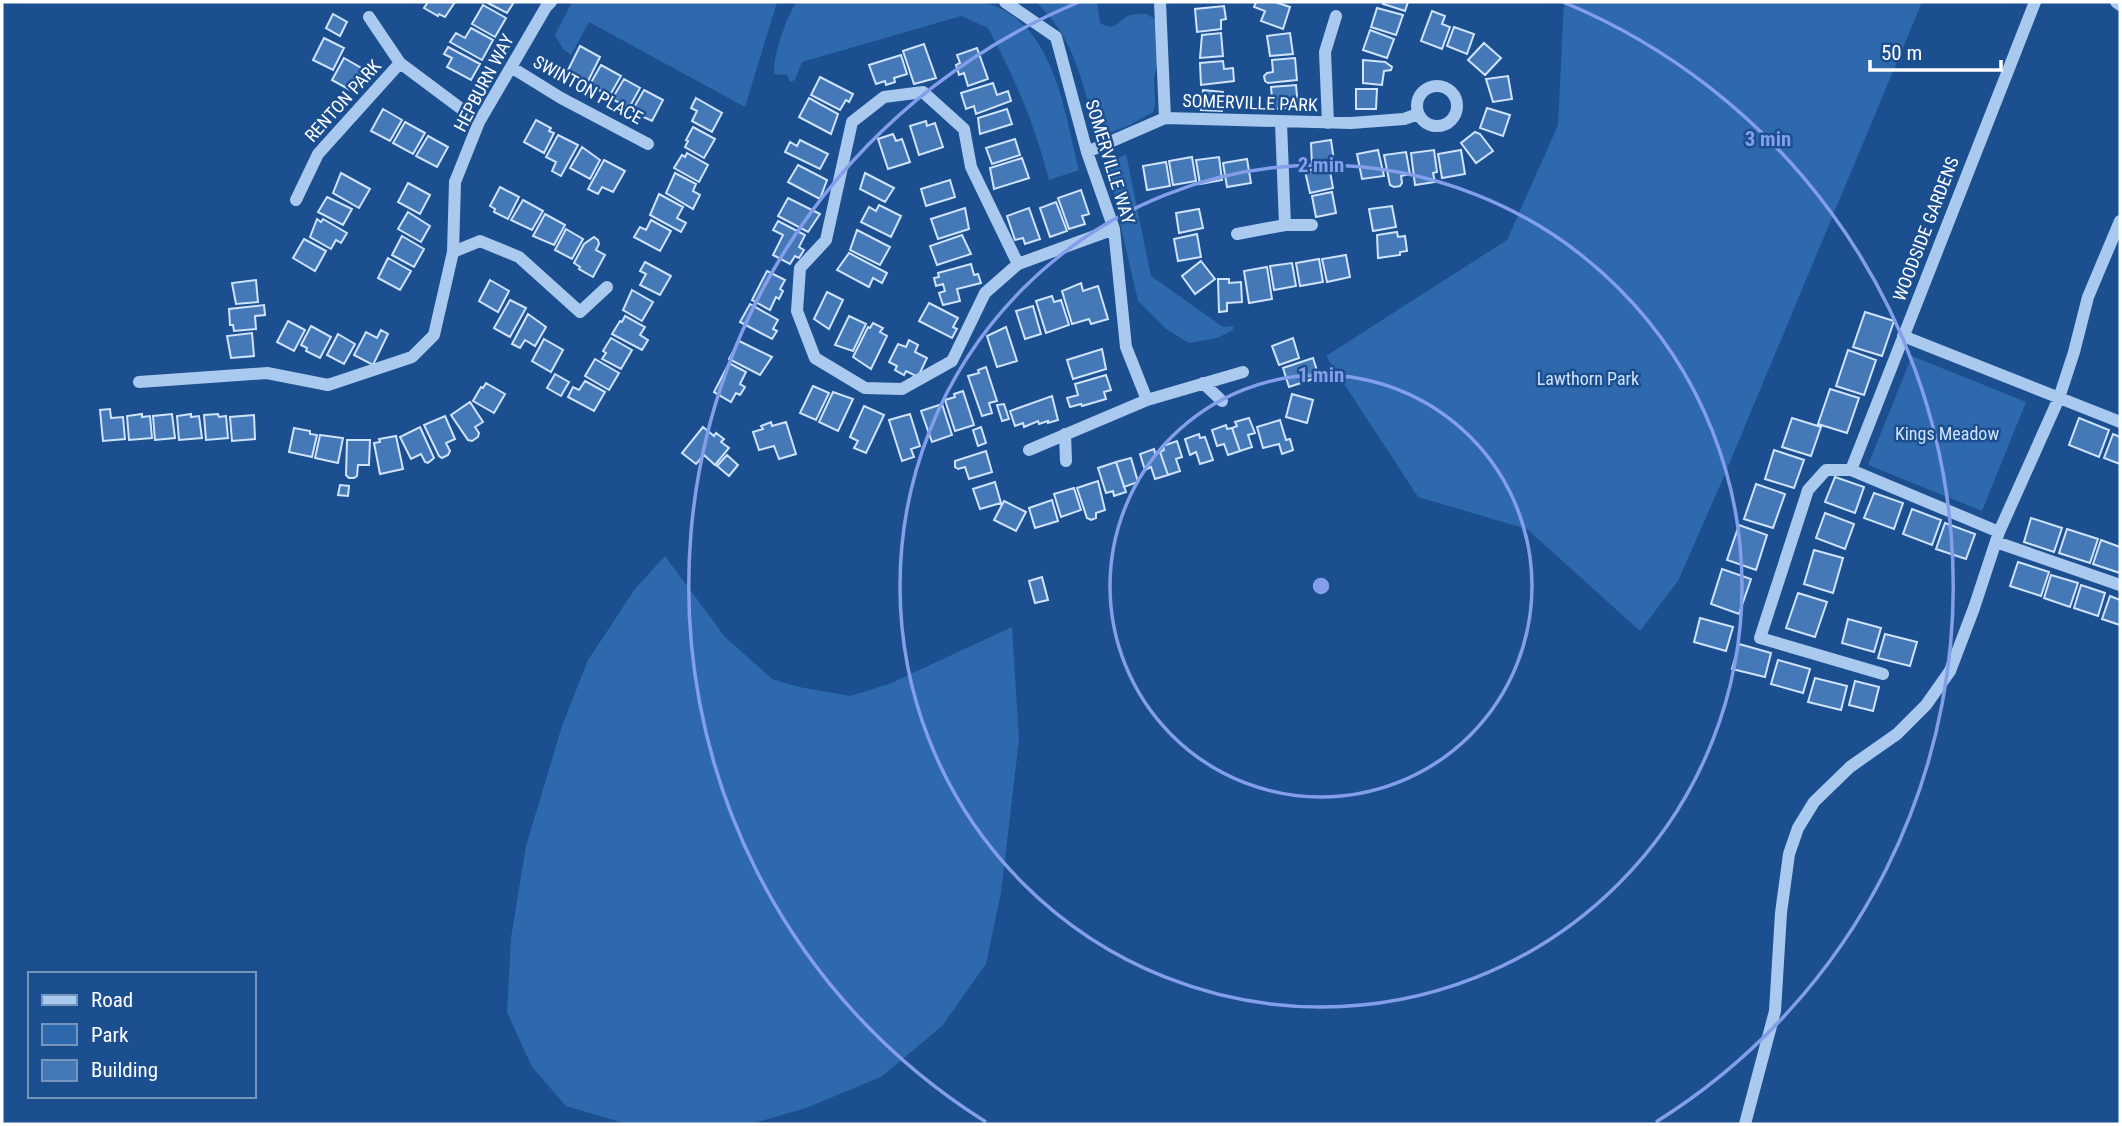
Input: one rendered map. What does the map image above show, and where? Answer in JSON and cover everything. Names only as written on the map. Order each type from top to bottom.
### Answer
[{"type":"street","name":"HEPBURN WAY","points":[[139,382],[267,373],[328,385],[412,358],[433,335],[453,251],[455,182],[479,122],[551,2]]},
{"type":"street","name":"SOMERVILLE WAY","points":[[1005,2],[1056,37],[1087,152],[1114,229],[1126,347],[1147,400]]},
{"type":"street","points":[[1160,2],[1165,118]]},
{"type":"street","name":"WOODSIDE GARDENS","points":[[1851,470],[2035,2]]},
{"type":"street","points":[[2116,2],[2120,5]]},
{"type":"street","points":[[1328,123],[1325,52],[1336,16]]},
{"type":"street","name":"RENTON PARK","points":[[369,17],[400,63],[479,122]]},
{"type":"street","name":"RENTON PARK","points":[[296,200],[318,154],[400,63]]},
{"type":"street","name":"SWINTON PLACE","points":[[511,67],[561,98],[648,144]]},
{"type":"street","points":[[1018,264],[971,167],[964,129],[923,92],[884,97],[852,122],[826,240],[800,268],[797,311],[815,358],[865,388],[902,389],[952,361],[985,293],[1018,264],[1114,229]]},
{"type":"street","name":"SOMERVILLE PARK","points":[[1087,152],[1165,118],[1328,123],[1404,119],[1418,114]]},
{"type":"street","points":[[1281,122],[1285,225]]},
{"type":"street","points":[[1745,1124],[1775,1011],[1780,913],[1789,854],[1798,828],[1814,803],[1850,767],[1897,734],[1926,705],[1950,671],[1997,537],[2059,398],[2088,297],[2120,222]]},
{"type":"street","points":[[1237,234],[1285,225],[1312,225]]},
{"type":"street","points":[[453,251],[480,241],[519,257],[580,312],[607,287]]},
{"type":"street","points":[[1903,336],[2120,422]]},
{"type":"street","points":[[1029,450],[1147,400],[1243,372]]},
{"type":"street","points":[[1203,383],[1222,401]]},
{"type":"street","points":[[1065,434],[1066,461]]},
{"type":"street","points":[[1883,674],[1760,638],[1808,490],[1826,470],[1851,470],[1997,537],[2120,584]]},
{"type":"green space","points":[[572,2],[777,2],[745,107],[589,22],[571,55],[563,49],[555,35]]},
{"type":"green space","points":[[796,2],[983,2],[1007,12],[1026,28],[1041,47],[1052,70],[1061,95],[1079,170],[1049,180],[1023,102],[988,28],[961,16],[802,62],[795,80],[790,82],[787,75],[774,74],[774,65],[781,37]]},
{"type":"green space","points":[[1036,2],[1097,2],[1100,23],[1110,27],[1132,15],[1147,14],[1156,20],[1159,58],[1154,77],[1153,112],[1128,126],[1102,135],[1096,129],[1081,77],[1068,46],[1060,31]]},
{"type":"green space","name":"Lawthorn Park","points":[[1564,2],[1922,2],[1678,581],[1640,631],[1527,529],[1418,497],[1326,356],[1507,240],[1558,125]]},
{"type":"green space","points":[[1126,154],[1151,276],[1223,327],[1233,326],[1233,330],[1217,338],[1189,343],[1166,329],[1138,301],[1119,208],[1108,176],[1109,163]]},
{"type":"green space","name":"Kings Meadow","points":[[1912,356],[2026,402],[1982,511],[1868,465]]},
{"type":"green space","points":[[665,556],[725,637],[772,679],[799,687],[850,696],[889,684],[1012,627],[1019,740],[1001,893],[986,964],[942,1026],[881,1077],[806,1108],[751,1124],[627,1124],[566,1106],[532,1067],[507,1012],[511,938],[526,846],[562,726],[588,660],[635,589]]},
{"type":"building","points":[[428,2],[455,2],[445,17],[424,8]]},
{"type":"building","points":[[486,2],[514,2],[507,13]]},
{"type":"building","points":[[1256,2],[1275,2],[1290,7],[1283,29],[1261,21],[1265,11],[1254,7]]},
{"type":"building","points":[[1408,2],[1405,11],[1383,4]]},
{"type":"building","points":[[483,5],[506,18],[495,37],[472,24]]},
{"type":"building","points":[[1224,6],[1226,19],[1221,20],[1221,29],[1197,32],[1195,9]]},
{"type":"building","points":[[1377,8],[1403,15],[1396,35],[1371,27]]},
{"type":"building","points":[[1432,11],[1445,16],[1442,24],[1450,27],[1442,49],[1421,41]]},
{"type":"building","points":[[333,14],[347,22],[340,36],[326,28]]},
{"type":"building","points":[[1454,27],[1474,34],[1467,54],[1447,46]]},
{"type":"building","points":[[471,28],[493,40],[482,60],[450,42],[456,33],[465,38]]},
{"type":"building","points":[[1370,30],[1394,39],[1387,58],[1363,50]]},
{"type":"building","points":[[1221,33],[1223,56],[1200,58],[1202,35]]},
{"type":"building","points":[[1290,33],[1293,54],[1270,56],[1267,36]]},
{"type":"building","points":[[324,38],[344,48],[333,70],[313,60]]},
{"type":"building","points":[[1484,43],[1501,58],[1485,75],[1468,60]]},
{"type":"building","points":[[924,44],[936,78],[914,84],[903,51]]},
{"type":"building","points":[[580,46],[600,57],[587,83],[567,72]]},
{"type":"building","points":[[448,47],[480,64],[471,80],[447,67],[452,58],[444,54]]},
{"type":"building","points":[[977,48],[988,79],[968,86],[964,73],[959,75],[956,65],[960,63],[957,55]]},
{"type":"building","points":[[901,55],[907,74],[894,78],[895,82],[886,85],[885,81],[876,84],[869,65]]},
{"type":"building","points":[[344,58],[363,69],[352,91],[332,80]]},
{"type":"building","points":[[1295,58],[1297,80],[1265,81],[1264,76],[1273,72],[1272,60]]},
{"type":"building","points":[[1363,60],[1385,62],[1392,67],[1391,70],[1384,71],[1382,85],[1363,83]]},
{"type":"building","points":[[1223,61],[1224,69],[1233,68],[1234,81],[1201,85],[1200,63]]},
{"type":"building","points":[[601,65],[621,76],[610,95],[589,86]]},
{"type":"building","points":[[1508,76],[1512,99],[1493,102],[1486,79]]},
{"type":"building","points":[[820,77],[853,94],[840,110],[811,95]]},
{"type":"building","points":[[624,79],[640,88],[629,108],[612,99]]},
{"type":"building","points":[[993,83],[997,95],[1008,91],[1011,101],[976,114],[974,106],[966,109],[961,93]]},
{"type":"building","points":[[1296,85],[1298,107],[1273,109],[1271,87]]},
{"type":"building","points":[[1356,89],[1377,89],[1376,109],[1356,109]]},
{"type":"building","points":[[644,90],[663,100],[652,121],[633,109]]},
{"type":"building","points":[[1203,90],[1223,92],[1222,111],[1201,110]]},
{"type":"building","points":[[696,98],[722,113],[712,132],[692,121],[697,111],[691,108]]},
{"type":"building","points":[[809,98],[838,114],[831,134],[799,117]]},
{"type":"building","points":[[1487,108],[1510,115],[1503,136],[1480,128]]},
{"type":"building","points":[[383,109],[402,120],[390,141],[371,131]]},
{"type":"building","points":[[1007,109],[1012,124],[980,134],[978,118]]},
{"type":"building","points":[[536,120],[551,128],[549,131],[554,133],[544,153],[524,142]]},
{"type":"building","points":[[926,121],[927,126],[935,123],[943,147],[919,155],[910,126]]},
{"type":"building","points":[[405,122],[425,133],[413,154],[393,143]]},
{"type":"building","points":[[693,127],[715,139],[704,158],[685,147]]},
{"type":"building","points":[[1475,132],[1480,134],[1493,151],[1476,163],[1461,143]]},
{"type":"building","points":[[893,134],[896,141],[902,139],[910,162],[888,169],[878,139]]},
{"type":"building","points":[[558,135],[578,145],[561,176],[552,171],[556,162],[546,157]]},
{"type":"building","points":[[428,136],[448,147],[437,167],[416,156]]},
{"type":"building","points":[[1015,139],[1020,155],[992,164],[986,148]]},
{"type":"building","points":[[800,140],[828,154],[820,169],[785,152],[790,142],[797,146]]},
{"type":"building","points":[[1331,140],[1334,161],[1312,165],[1311,143]]},
{"type":"building","points":[[582,147],[600,160],[590,179],[570,168]]},
{"type":"building","points":[[1378,150],[1384,176],[1362,179],[1357,154]]},
{"type":"building","points":[[1434,150],[1437,172],[1433,173],[1435,182],[1415,185],[1411,153]]},
{"type":"building","points":[[1461,150],[1465,174],[1442,178],[1438,154]]},
{"type":"building","points":[[1406,152],[1410,174],[1401,176],[1402,183],[1394,187],[1390,185],[1384,155]]},
{"type":"building","points":[[687,153],[708,165],[699,182],[674,168],[682,155],[685,157]]},
{"type":"building","points":[[1192,157],[1196,181],[1173,185],[1169,161]]},
{"type":"building","points":[[1219,157],[1222,180],[1200,184],[1196,160]]},
{"type":"building","points":[[1022,158],[1029,178],[994,189],[990,168]]},
{"type":"building","points":[[1247,159],[1251,183],[1227,187],[1223,163]]},
{"type":"building","points":[[604,160],[625,171],[613,192],[602,187],[598,194],[588,189]]},
{"type":"building","points":[[1166,162],[1170,186],[1147,190],[1143,166]]},
{"type":"building","points":[[798,165],[827,180],[820,199],[788,182]]},
{"type":"building","points":[[1329,166],[1333,188],[1310,193],[1305,171]]},
{"type":"building","points":[[341,173],[370,189],[359,208],[333,193]]},
{"type":"building","points":[[675,173],[696,184],[693,191],[700,195],[693,209],[666,193]]},
{"type":"building","points":[[865,173],[894,188],[885,202],[860,189]]},
{"type":"building","points":[[950,180],[955,197],[926,206],[921,189]]},
{"type":"building","points":[[408,183],[430,195],[420,214],[398,202]]},
{"type":"building","points":[[500,187],[519,197],[508,219],[494,212],[495,209],[490,206]]},
{"type":"building","points":[[1081,190],[1089,214],[1082,216],[1085,224],[1069,229],[1058,198]]},
{"type":"building","points":[[1332,192],[1336,213],[1316,217],[1312,196]]},
{"type":"building","points":[[659,194],[683,207],[677,218],[686,223],[681,232],[650,215]]},
{"type":"building","points":[[327,197],[352,209],[343,225],[318,212]]},
{"type":"building","points":[[788,198],[820,214],[808,232],[778,216]]},
{"type":"building","points":[[523,200],[543,211],[532,230],[511,220]]},
{"type":"building","points":[[1056,202],[1067,231],[1050,237],[1040,208]]},
{"type":"building","points":[[879,205],[901,216],[891,237],[861,222],[869,207],[876,211]]},
{"type":"building","points":[[1392,206],[1396,227],[1373,231],[1369,209]]},
{"type":"building","points":[[965,208],[969,229],[938,239],[931,219]]},
{"type":"building","points":[[1029,208],[1040,239],[1025,244],[1023,238],[1015,240],[1007,216]]},
{"type":"building","points":[[1199,209],[1203,228],[1179,233],[1176,213]]},
{"type":"building","points":[[408,212],[430,226],[421,242],[398,229]]},
{"type":"building","points":[[545,214],[565,225],[554,245],[533,236]]},
{"type":"building","points":[[317,219],[321,222],[323,219],[347,233],[341,243],[336,240],[331,249],[310,237]]},
{"type":"building","points":[[651,220],[671,231],[660,251],[634,237],[640,227],[646,230]]},
{"type":"building","points":[[778,221],[805,235],[799,247],[804,250],[799,258],[795,256],[790,264],[773,255],[783,235],[773,230]]},
{"type":"building","points":[[566,229],[583,239],[572,259],[555,250]]},
{"type":"building","points":[[857,230],[890,247],[880,265],[850,250]]},
{"type":"building","points":[[1397,232],[1398,237],[1405,236],[1407,251],[1400,252],[1400,255],[1378,258],[1377,235]]},
{"type":"building","points":[[1197,234],[1201,257],[1178,261],[1174,239]]},
{"type":"building","points":[[962,235],[971,254],[937,265],[930,246]]},
{"type":"building","points":[[402,236],[424,249],[414,267],[392,255]]},
{"type":"building","points":[[594,237],[599,244],[596,250],[605,255],[593,277],[574,263],[584,244]]},
{"type":"building","points":[[304,239],[326,251],[315,271],[293,258]]},
{"type":"building","points":[[849,253],[887,273],[882,283],[873,278],[869,287],[837,270]]},
{"type":"building","points":[[1346,255],[1350,277],[1327,282],[1322,259]]},
{"type":"building","points":[[388,258],[411,271],[400,290],[378,278]]},
{"type":"building","points":[[1319,259],[1323,282],[1300,286],[1296,263]]},
{"type":"building","points":[[1201,261],[1215,279],[1195,294],[1182,276]]},
{"type":"building","points":[[645,262],[671,276],[660,295],[640,285],[646,274],[640,271]]},
{"type":"building","points":[[1292,263],[1296,286],[1274,290],[1270,266]]},
{"type":"building","points":[[971,264],[974,275],[978,274],[981,283],[957,289],[960,301],[943,305],[939,293],[945,291],[943,284],[936,286],[934,278],[939,277],[938,273]]},
{"type":"building","points":[[1267,267],[1272,299],[1249,303],[1244,271]]},
{"type":"building","points":[[767,271],[785,280],[779,299],[776,297],[770,310],[752,300]]},
{"type":"building","points":[[1218,279],[1229,279],[1229,283],[1241,282],[1242,302],[1227,303],[1227,311],[1219,312]]},
{"type":"building","points":[[256,280],[258,302],[236,304],[232,283]]},
{"type":"building","points":[[490,280],[509,291],[498,312],[479,301]]},
{"type":"building","points":[[1081,283],[1083,291],[1098,286],[1108,319],[1091,324],[1089,319],[1072,324],[1062,291]]},
{"type":"building","points":[[632,290],[653,302],[642,321],[623,310]]},
{"type":"building","points":[[827,292],[843,300],[829,329],[814,319]]},
{"type":"building","points":[[1052,296],[1054,302],[1061,300],[1069,325],[1046,333],[1036,301]]},
{"type":"building","points":[[510,300],[526,308],[510,337],[494,328]]},
{"type":"building","points":[[929,303],[958,318],[953,327],[957,329],[952,338],[919,321]]},
{"type":"building","points":[[750,304],[778,320],[773,329],[777,331],[772,339],[740,322]]},
{"type":"building","points":[[264,305],[265,315],[255,316],[256,329],[234,331],[233,325],[230,325],[229,309]]},
{"type":"building","points":[[1033,306],[1041,334],[1025,339],[1016,311]]},
{"type":"building","points":[[1865,312],[1894,321],[1882,356],[1853,347]]},
{"type":"building","points":[[528,314],[546,327],[535,346],[525,340],[520,348],[512,344]]},
{"type":"building","points":[[625,316],[645,327],[640,335],[648,340],[642,350],[612,334]]},
{"type":"building","points":[[849,316],[866,324],[853,351],[835,345]]},
{"type":"building","points":[[288,321],[305,330],[294,351],[277,342]]},
{"type":"building","points":[[873,323],[883,328],[880,332],[887,336],[871,369],[853,357],[868,327]]},
{"type":"building","points":[[311,326],[331,337],[320,358],[306,351],[307,348],[301,345]]},
{"type":"building","points":[[1006,327],[1017,361],[997,367],[987,336]]},
{"type":"building","points":[[381,330],[388,334],[373,365],[354,355],[366,332],[377,338]]},
{"type":"building","points":[[252,333],[254,356],[231,358],[227,336]]},
{"type":"building","points":[[338,334],[355,344],[344,364],[327,355]]},
{"type":"building","points":[[611,338],[632,350],[621,369],[602,359],[606,353],[603,351]]},
{"type":"building","points":[[1293,338],[1299,358],[1279,365],[1272,346]]},
{"type":"building","points":[[544,339],[563,350],[551,372],[532,361]]},
{"type":"building","points":[[909,340],[918,345],[915,352],[927,358],[918,377],[906,371],[904,375],[895,370],[897,366],[889,362],[898,344],[906,347]]},
{"type":"building","points":[[739,341],[772,357],[760,375],[729,359]]},
{"type":"building","points":[[1102,349],[1106,369],[1073,379],[1067,360]]},
{"type":"building","points":[[1848,350],[1876,360],[1864,395],[1836,386]]},
{"type":"building","points":[[1313,358],[1319,377],[1289,387],[1283,368]]},
{"type":"building","points":[[595,359],[619,373],[609,390],[585,376]]},
{"type":"building","points":[[729,363],[746,372],[740,384],[745,387],[740,395],[736,393],[731,402],[714,392]]},
{"type":"building","points":[[986,367],[997,401],[989,403],[992,413],[982,416],[968,376],[979,373],[978,370]]},
{"type":"building","points":[[555,374],[569,382],[561,396],[547,388]]},
{"type":"building","points":[[1106,375],[1111,390],[1104,392],[1106,399],[1070,407],[1067,398],[1078,395],[1075,384]]},
{"type":"building","points":[[585,381],[605,392],[594,411],[568,397],[573,387],[579,390]]},
{"type":"building","points":[[486,383],[505,394],[494,413],[473,401]]},
{"type":"building","points":[[813,386],[829,393],[816,420],[800,413]]},
{"type":"building","points":[[1830,389],[1859,398],[1847,433],[1818,424]]},
{"type":"building","points":[[963,391],[974,425],[955,431],[945,400]]},
{"type":"building","points":[[833,392],[853,399],[838,431],[819,422]]},
{"type":"building","points":[[1292,394],[1313,400],[1307,423],[1286,417]]},
{"type":"building","points":[[1052,396],[1058,420],[1039,424],[1038,421],[1024,427],[1023,423],[1015,426],[1010,411]]},
{"type":"building","points":[[470,402],[483,422],[475,427],[479,433],[472,441],[468,440],[451,415]]},
{"type":"building","points":[[942,404],[952,435],[932,442],[921,411]]},
{"type":"building","points":[[1004,404],[1009,419],[1002,421],[997,405]]},
{"type":"building","points":[[864,406],[884,415],[866,453],[854,448],[858,441],[850,437]]},
{"type":"building","points":[[110,409],[111,418],[123,417],[125,439],[103,441],[100,410]]},
{"type":"building","points":[[142,414],[142,417],[150,416],[152,438],[129,440],[127,416]]},
{"type":"building","points":[[172,414],[175,438],[155,440],[153,416]]},
{"type":"building","points":[[191,414],[191,417],[199,416],[202,438],[179,440],[177,416]]},
{"type":"building","points":[[218,414],[219,417],[226,416],[228,438],[206,440],[204,415]]},
{"type":"building","points":[[910,414],[920,446],[911,449],[914,457],[902,461],[889,420]]},
{"type":"building","points":[[254,415],[255,439],[232,441],[230,417]]},
{"type":"building","points":[[445,416],[455,439],[446,443],[450,451],[442,458],[424,425]]},
{"type":"building","points":[[1249,418],[1255,433],[1248,435],[1252,447],[1240,451],[1232,428],[1237,426],[1235,422]]},
{"type":"building","points":[[1792,418],[1821,427],[1811,456],[1782,447]]},
{"type":"building","points":[[2079,418],[2109,430],[2099,457],[2069,445]]},
{"type":"building","points":[[1280,420],[1286,440],[1290,439],[1293,450],[1282,454],[1279,444],[1263,448],[1257,427]]},
{"type":"building","points":[[771,422],[772,426],[786,422],[796,454],[779,459],[774,446],[759,450],[753,432],[763,429],[761,426]]},
{"type":"building","points":[[1226,425],[1227,429],[1232,428],[1240,451],[1228,455],[1224,444],[1217,446],[1212,430]]},
{"type":"building","points":[[420,427],[434,458],[428,463],[421,454],[411,459],[400,437]]},
{"type":"building","points":[[703,427],[714,436],[716,433],[724,439],[721,442],[729,448],[715,465],[704,455],[696,464],[682,453]]},
{"type":"building","points":[[981,427],[986,443],[978,446],[973,430]]},
{"type":"building","points":[[294,428],[317,435],[312,457],[289,452]]},
{"type":"building","points":[[1199,434],[1200,438],[1205,437],[1213,460],[1200,464],[1196,452],[1190,455],[1185,439]]},
{"type":"building","points":[[2113,434],[2120,437],[2120,464],[2104,458]]},
{"type":"building","points":[[320,435],[343,438],[338,463],[315,458]]},
{"type":"building","points":[[396,436],[403,469],[380,474],[374,443],[380,442],[379,439]]},
{"type":"building","points":[[347,440],[370,440],[369,465],[358,465],[357,476],[354,478],[346,475]]},
{"type":"building","points":[[1177,441],[1182,457],[1176,459],[1180,471],[1168,475],[1160,452],[1164,450],[1163,446]]},
{"type":"building","points":[[1154,449],[1155,453],[1160,452],[1168,475],[1155,479],[1151,467],[1145,470],[1140,454]]},
{"type":"building","points":[[1774,450],[1804,460],[1794,488],[1765,479]]},
{"type":"building","points":[[986,451],[992,472],[969,479],[965,467],[955,467],[955,461]]},
{"type":"building","points":[[727,455],[738,465],[729,476],[717,466]]},
{"type":"building","points":[[1131,458],[1138,482],[1124,487],[1116,462]]},
{"type":"building","points":[[1116,462],[1126,492],[1114,496],[1113,491],[1106,493],[1098,468]]},
{"type":"building","points":[[1835,477],[1864,487],[1855,513],[1825,502]]},
{"type":"building","points":[[1098,481],[1105,510],[1096,513],[1096,518],[1091,520],[1087,518],[1077,488]]},
{"type":"building","points":[[995,482],[1001,503],[980,509],[973,489]]},
{"type":"building","points":[[1756,484],[1785,494],[1773,528],[1744,519]]},
{"type":"building","points":[[340,485],[349,486],[348,496],[338,495]]},
{"type":"building","points":[[1074,488],[1081,510],[1061,517],[1054,494]]},
{"type":"building","points":[[1874,493],[1903,503],[1894,529],[1864,518]]},
{"type":"building","points":[[1052,500],[1058,521],[1035,528],[1029,508]]},
{"type":"building","points":[[1004,501],[1026,512],[1016,531],[994,520]]},
{"type":"building","points":[[1912,509],[1941,520],[1932,545],[1903,534]]},
{"type":"building","points":[[1825,513],[1854,524],[1845,549],[1816,538]]},
{"type":"building","points":[[2031,518],[2062,528],[2054,552],[2024,542]]},
{"type":"building","points":[[1945,523],[1975,534],[1966,559],[1936,549]]},
{"type":"building","points":[[1739,525],[1767,535],[1756,570],[1727,560]]},
{"type":"building","points":[[2067,529],[2098,539],[2090,563],[2059,553]]},
{"type":"building","points":[[2101,540],[2120,547],[2120,573],[2093,564]]},
{"type":"building","points":[[1814,550],[1843,558],[1833,593],[1804,584]]},
{"type":"building","points":[[2018,562],[2049,572],[2041,596],[2010,586]]},
{"type":"building","points":[[1722,569],[1751,579],[1739,614],[1711,604]]},
{"type":"building","points":[[2051,575],[2078,583],[2070,607],[2044,598]]},
{"type":"building","points":[[1042,577],[1048,600],[1035,603],[1029,581]]},
{"type":"building","points":[[2081,585],[2105,593],[2098,616],[2074,608]]},
{"type":"building","points":[[1798,593],[1827,602],[1815,637],[1786,628]]},
{"type":"building","points":[[2110,596],[2120,600],[2120,625],[2102,619]]},
{"type":"building","points":[[1700,618],[1733,627],[1726,651],[1694,642]]},
{"type":"building","points":[[1848,619],[1881,628],[1874,652],[1842,643]]},
{"type":"building","points":[[1885,634],[1917,642],[1910,666],[1878,658]]},
{"type":"building","points":[[1739,644],[1771,653],[1765,677],[1732,669]]},
{"type":"building","points":[[1778,660],[1810,669],[1803,693],[1771,684]]},
{"type":"building","points":[[1815,678],[1847,686],[1841,710],[1808,702]]},
{"type":"building","points":[[1855,681],[1879,687],[1873,711],[1849,705]]}]
